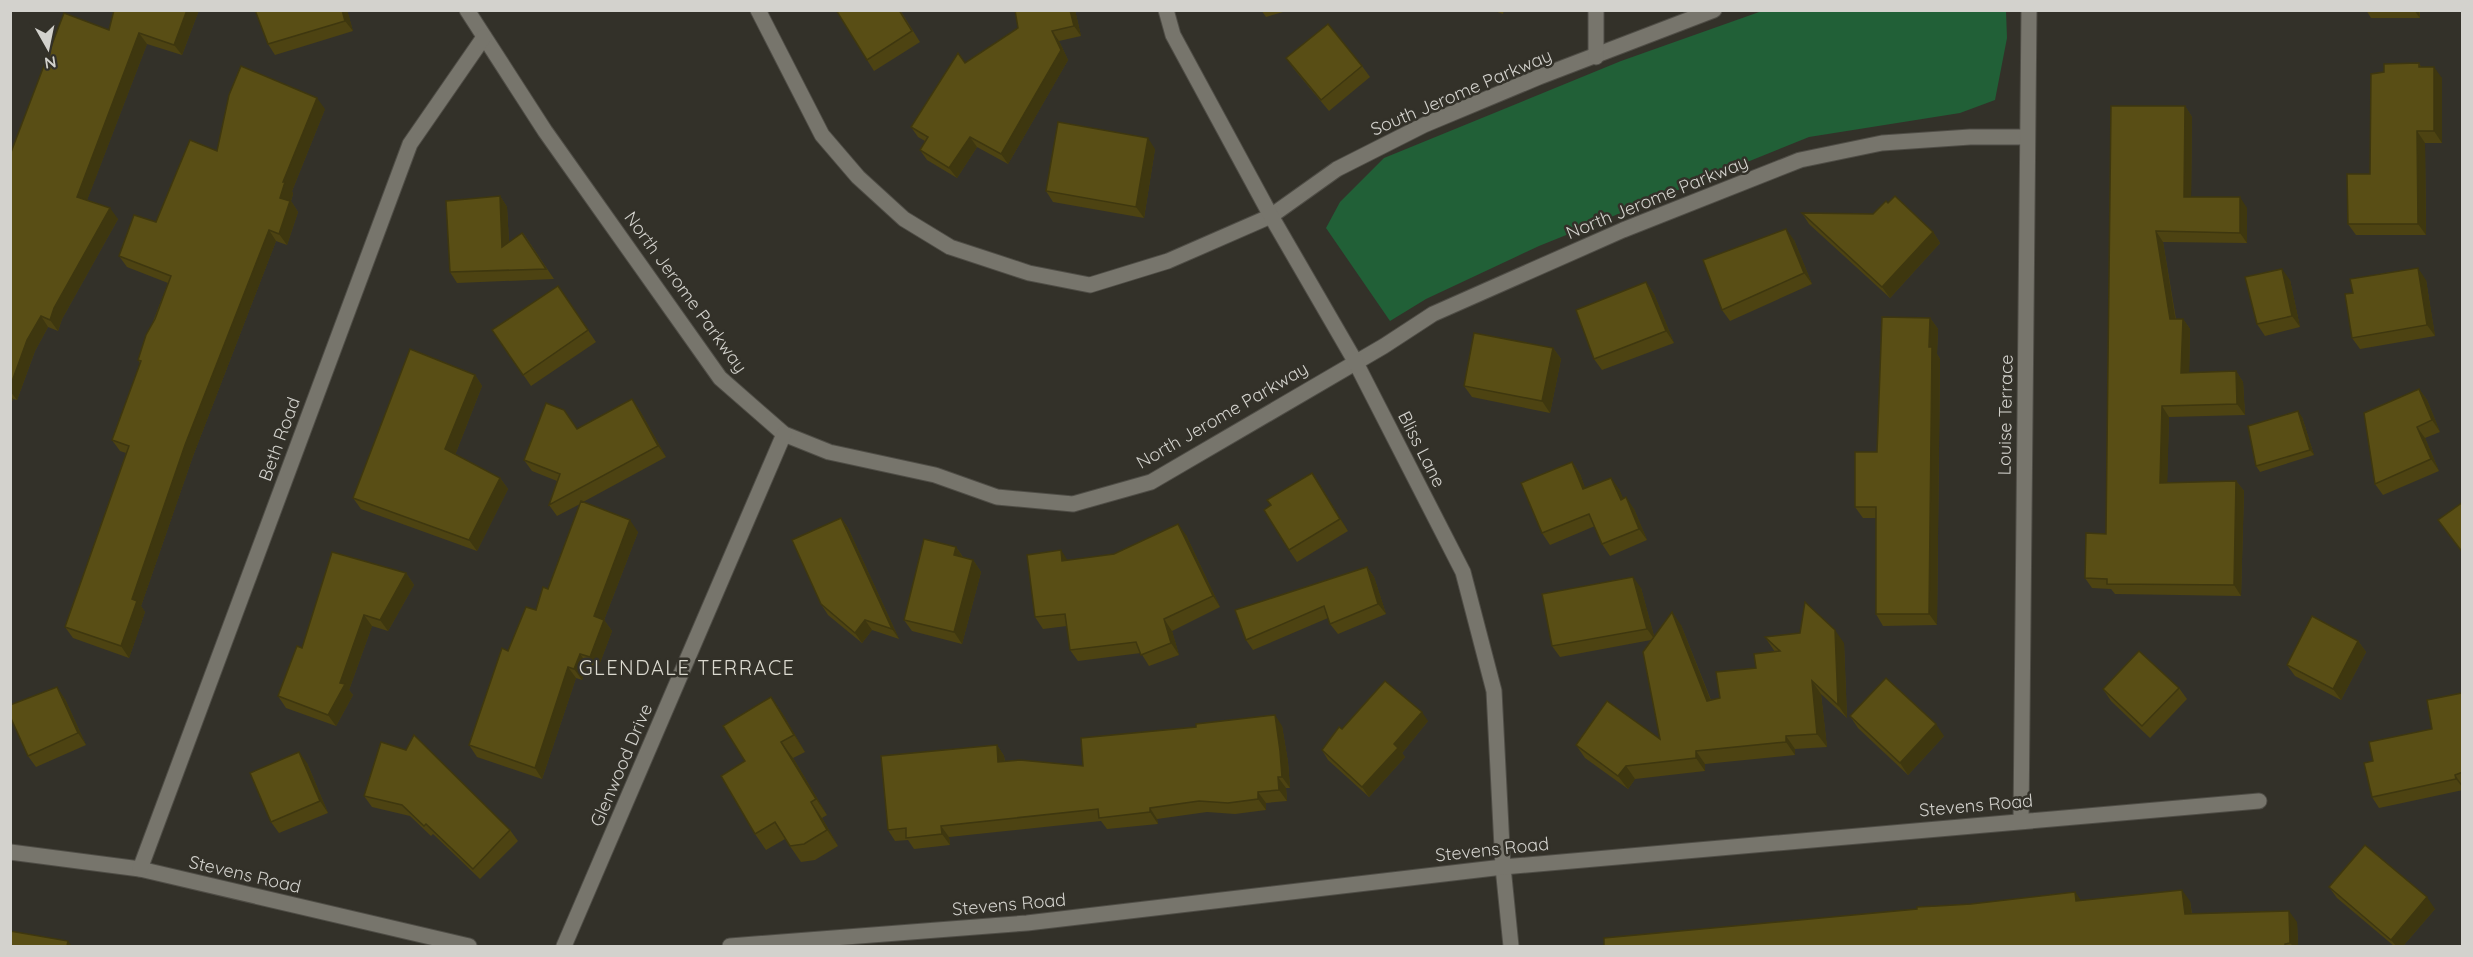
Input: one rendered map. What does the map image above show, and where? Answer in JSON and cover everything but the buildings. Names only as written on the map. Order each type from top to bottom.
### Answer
[{"type":"street","name":"North Jerome Parkway","points":[[467,10],[545,131],[720,378],[784,434],[829,452],[934,476],[997,497],[1072,504],[1151,482],[1384,346],[1433,314],[1623,230],[1800,160],[1882,143],[1970,137],[2027,137]]},
{"type":"street","name":"South Jerome Parkway","points":[[758,10],[822,135],[858,177],[904,219],[950,247],[1029,273],[1090,285],[1168,261],[1271,216],[1337,169],[1424,125],[1539,77],[1714,10]]},
{"type":"street","name":"Bliss Lane","points":[[1166,10],[1173,35],[1271,216],[1355,361],[1463,572],[1494,691],[1503,867],[1511,946]]},
{"type":"street","points":[[1596,10],[1596,57]]},
{"type":"street","name":"Louise Terrace","points":[[2021,820],[2029,10]]},
{"type":"street","name":"Beth Road","points":[[140,869],[410,144],[484,37]]},
{"type":"street","name":"Glenwood Drive","points":[[564,946],[784,434]]},
{"type":"street","name":"Stevens Road","points":[[730,946],[1027,923],[1503,867],[2259,801]]},
{"type":"street","name":"Stevens Road","points":[[10,852],[140,869],[469,946]]},
{"type":"green space","points":[[1762,11],[2006,11],[2007,38],[1995,100],[1960,113],[1809,137],[1539,246],[1426,299],[1390,321],[1326,228],[1340,202],[1384,158],[1621,61]]},
{"type":"district","name":"GLENDALE TERRACE","points":[[687,667]]}]
